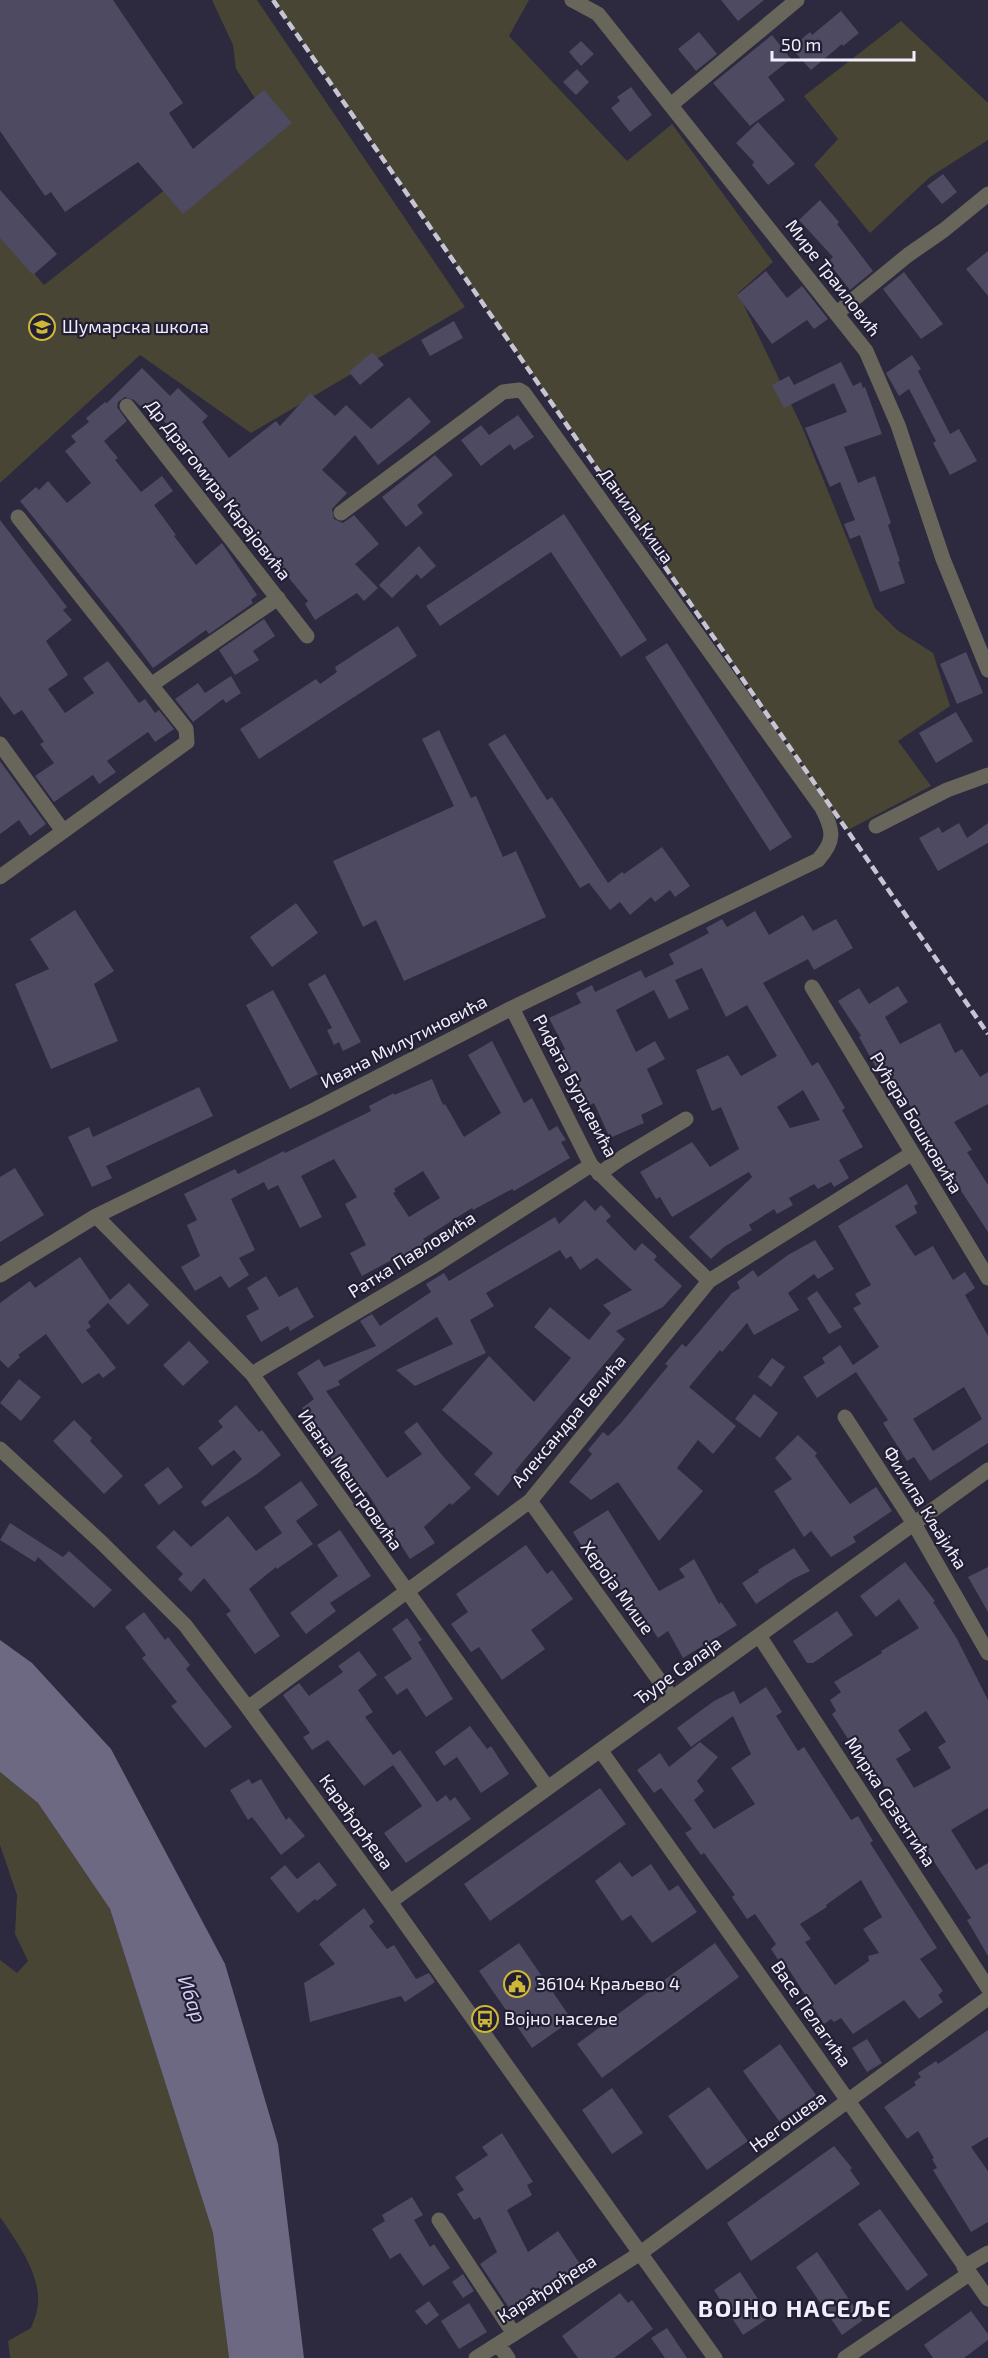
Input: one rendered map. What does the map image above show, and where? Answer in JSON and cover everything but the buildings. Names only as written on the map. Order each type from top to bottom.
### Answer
[{"type":"street","name":"Мире Траиловић","points":[[572,0],[598,14],[672,104],[866,351],[898,425],[944,559],[988,670]]},
{"type":"street","points":[[672,104],[797,0]]},
{"type":"street","points":[[837,313],[908,255],[944,231],[988,194]]},
{"type":"street","name":"Данила Киша","points":[[341,513],[504,392],[519,390],[524,393],[822,808],[832,832],[828,849]]},
{"type":"street","name":"Др Драгомира Карајовића","points":[[127,406],[307,636]]},
{"type":"street","points":[[0,877],[187,742],[186,729],[18,517]]},
{"type":"street","name":"Др Драгомира Карајовића","points":[[151,685],[278,598]]},
{"type":"street","points":[[0,744],[63,831]]},
{"type":"street","points":[[876,826],[947,790],[988,775]]},
{"type":"street","name":"Ивана Милутиновића","points":[[0,1275],[96,1216],[316,1109],[512,1008],[818,860],[828,849]]},
{"type":"street","name":"Руђера Бошковића","points":[[812,987],[988,1278]]},
{"type":"street","name":"Рифата Бурџевића","points":[[512,1008],[595,1170],[709,1281]]},
{"type":"street","name":"Ратка Павловића","points":[[252,1374],[595,1170],[623,1157],[686,1119]]},
{"type":"street","name":"Александра Белића","points":[[248,1708],[530,1501],[709,1281],[911,1154]]},
{"type":"street","name":"Ивана Мештровића","points":[[96,1216],[252,1374],[547,1787]]},
{"type":"street","name":"Филипа Кљајића","points":[[844,1417],[913,1522],[988,1653]]},
{"type":"street","name":"Карађорђева","points":[[0,1449],[102,1543],[185,1624],[390,1902],[715,2358]]},
{"type":"street","name":"Ђуре Салаја","points":[[390,1902],[988,1470]]},
{"type":"street","name":"Хероја Мише","points":[[530,1501],[672,1698]]},
{"type":"street","name":"Мирка Срзентића","points":[[760,1636],[988,1988]]},
{"type":"street","name":"Васе Пелагића","points":[[601,1751],[988,2299]]},
{"type":"street","name":"Његошева","points":[[639,2254],[988,1998]]},
{"type":"street","points":[[439,2220],[514,2334]]},
{"type":"street","points":[[845,2358],[988,2253]]},
{"type":"street","name":"Карађорђева","points":[[477,2358],[639,2254]]},
{"type":"street","points":[[498,2344],[508,2358]]},
{"type":"shaded area","points":[[212,0],[257,0],[465,307],[251,433],[140,355],[0,483],[0,233],[44,285],[264,112],[236,69],[233,45]]},
{"type":"shaded area","points":[[273,0],[529,0],[509,36],[627,161],[672,124],[773,262],[738,293],[803,429],[875,608],[897,630],[933,653],[950,706],[898,741],[931,786],[848,830]]},
{"type":"shaded area","points":[[901,21],[988,103],[988,140],[930,177],[870,233],[814,165],[838,139],[804,96]]},
{"type":"shaded area","points":[[0,1772],[38,1803],[110,1909],[213,2233],[229,2358],[10,2358],[8,2341],[31,2328],[37,2312],[38,2298],[37,2285],[28,2261],[0,2217],[0,1960],[17,1973],[28,1961],[15,1934],[17,1895],[0,1845]]},
{"type":"water","name":"Ибар","points":[[0,1640],[32,1663],[111,1749],[225,1964],[278,2144],[304,2358],[229,2358],[213,2233],[110,1909],[38,1803],[0,1772]]},
{"type":"railway","points":[[273,0],[988,1034]]},
{"type":"place","name":"Шумарска школа","points":[[42,327]]},
{"type":"place","name":"36104 Краљево 4","points":[[517,1984]]},
{"type":"place","name":"Војно насеље","points":[[485,2019]]},
{"type":"district","name":"ВОЈНО НАСЕЉЕ","points":[[795,2309]]}]
